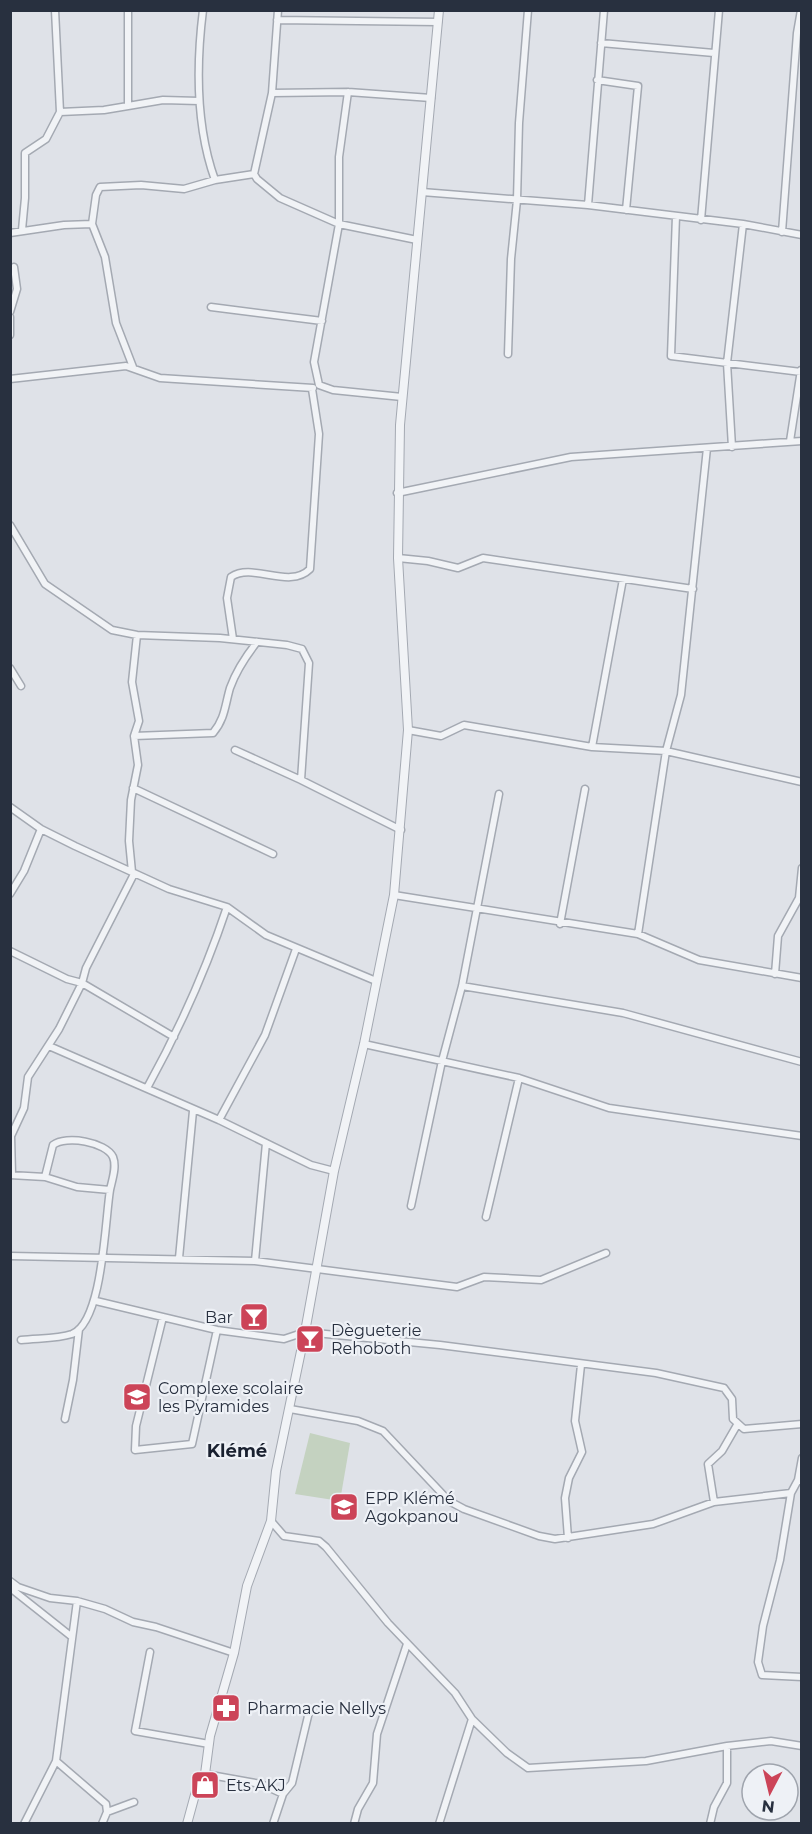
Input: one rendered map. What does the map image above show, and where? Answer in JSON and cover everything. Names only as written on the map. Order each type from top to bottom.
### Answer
[{"type":"street","points":[[22,230],[25,153],[46,139],[60,112],[55,10]]},
{"type":"street","points":[[128,10],[128,106]]},
{"type":"street","points":[[203,10],[199,101],[207,158],[215,180]]},
{"type":"street","points":[[278,10],[272,93],[254,174],[257,179],[280,198],[339,224],[417,240]]},
{"type":"street","points":[[358,10],[358,19]]},
{"type":"street","points":[[187,1824],[196,1791],[205,1774],[209,1744],[234,1653],[247,1586],[271,1521],[276,1471],[305,1332],[334,1171],[364,1044],[394,895],[402,830],[408,730],[398,558],[397,493],[402,397],[439,10]]},
{"type":"street","points":[[508,354],[511,259],[517,200],[519,123],[528,10]]},
{"type":"street","points":[[588,205],[604,10]]},
{"type":"street","points":[[701,220],[719,10]]},
{"type":"street","points":[[782,232],[797,33],[801,10]]},
{"type":"street","points":[[277,20],[358,19],[438,22]]},
{"type":"street","points":[[601,43],[714,53]]},
{"type":"street","points":[[597,80],[638,86],[626,210]]},
{"type":"street","points":[[272,93],[348,92],[431,98]]},
{"type":"street","points":[[319,385],[314,362],[339,224],[339,157],[348,92]]},
{"type":"street","points":[[60,112],[104,110],[163,100],[199,101]]},
{"type":"street","points":[[133,367],[116,322],[105,257],[92,224],[96,195],[100,187],[141,185],[184,189],[215,180],[254,174]]},
{"type":"street","points":[[422,192],[588,205],[743,224],[801,235]]},
{"type":"street","points":[[676,216],[671,356],[801,371],[790,441]]},
{"type":"street","points":[[10,233],[92,224]]},
{"type":"street","points":[[732,447],[727,363],[743,224]]},
{"type":"street","points":[[10,335],[10,314],[17,289],[14,267]]},
{"type":"street","points":[[211,307],[322,321]]},
{"type":"street","points":[[10,379],[99,368],[133,367],[160,378],[312,389],[319,385],[333,390],[402,397]]},
{"type":"street","points":[[232,639],[227,593],[231,577],[244,573],[299,575],[310,569],[319,434],[312,389]]},
{"type":"street","points":[[397,493],[571,457],[801,441]]},
{"type":"street","points":[[638,934],[666,751],[681,695],[707,448]]},
{"type":"street","points":[[10,525],[45,584],[112,630],[137,635],[232,639],[298,646],[307,655],[309,663],[301,780]]},
{"type":"street","points":[[398,558],[428,561],[458,568],[483,558],[693,590]]},
{"type":"street","points":[[592,747],[623,579]]},
{"type":"street","points":[[110,1190],[77,1187],[45,1177],[11,1174],[10,1136],[24,1108],[28,1077],[49,1046],[82,983],[86,968],[133,873],[129,841],[133,788],[138,765],[134,736],[139,721],[132,682],[137,635]]},
{"type":"street","points":[[134,736],[213,733],[223,720],[230,687],[238,670],[256,642]]},
{"type":"street","points":[[10,668],[21,686]]},
{"type":"street","points":[[408,730],[441,736],[464,725],[592,747],[666,751],[801,782]]},
{"type":"street","points":[[235,750],[402,830]]},
{"type":"street","points":[[133,788],[273,854]]},
{"type":"street","points":[[560,924],[585,789]]},
{"type":"street","points":[[411,1206],[442,1060],[462,986],[499,794]]},
{"type":"street","points":[[10,807],[41,829],[133,873],[170,889],[227,907],[266,935],[376,981]]},
{"type":"street","points":[[10,894],[24,871],[41,829]]},
{"type":"street","points":[[775,974],[778,936],[800,898],[801,868]]},
{"type":"street","points":[[394,895],[560,924],[638,934],[699,960],[801,978]]},
{"type":"street","points":[[147,1088],[174,1037],[212,952],[227,907]]},
{"type":"street","points":[[219,1120],[265,1035],[296,949]]},
{"type":"street","points":[[10,951],[67,979],[82,983],[174,1037]]},
{"type":"street","points":[[462,986],[622,1012],[801,1062]]},
{"type":"street","points":[[364,1044],[519,1078],[609,1107],[801,1136]]},
{"type":"street","points":[[49,1046],[147,1088],[193,1111],[219,1120],[311,1165],[334,1171]]},
{"type":"street","points":[[486,1217],[519,1078]]},
{"type":"street","points":[[179,1258],[193,1111]]},
{"type":"street","points":[[45,1177],[53,1145],[62,1140],[81,1140],[112,1155],[114,1164],[96,1301],[79,1329],[73,1380],[65,1419]]},
{"type":"street","points":[[255,1261],[266,1143]]},
{"type":"street","points":[[10,1256],[255,1261],[457,1287],[484,1277],[541,1280],[606,1253]]},
{"type":"street","points":[[96,1301],[217,1330],[284,1339],[305,1332],[440,1345],[656,1373],[724,1388],[731,1394],[733,1419],[744,1429],[801,1424]]},
{"type":"street","points":[[164,1317],[136,1426],[135,1450],[192,1444],[217,1330]]},
{"type":"street","points":[[21,1340],[71,1334],[79,1329]]},
{"type":"street","points":[[568,1538],[565,1498],[569,1478],[582,1452],[575,1420],[581,1365]]},
{"type":"street","points":[[290,1409],[358,1421],[382,1431],[392,1437],[438,1492],[456,1505],[539,1536],[568,1538],[653,1524],[714,1502],[791,1493]]},
{"type":"street","points":[[714,1502],[708,1464],[722,1451],[737,1425]]},
{"type":"street","points":[[801,1458],[800,1480],[791,1493],[780,1560],[763,1626],[758,1662],[762,1675],[801,1677]]},
{"type":"street","points":[[271,1521],[284,1536],[319,1541],[326,1547],[407,1644],[454,1693],[472,1719],[507,1753],[528,1768],[646,1761],[727,1746],[779,1741],[801,1746]]},
{"type":"street","points":[[10,1581],[18,1587],[50,1598],[77,1601],[105,1609],[133,1622],[156,1627],[234,1653]]},
{"type":"street","points":[[10,1581],[14,1591],[72,1637]]},
{"type":"street","points":[[24,1824],[56,1761],[77,1601]]},
{"type":"street","points":[[354,1824],[358,1809],[373,1783],[377,1734],[407,1644]]},
{"type":"street","points":[[150,1652],[135,1731],[209,1744]]},
{"type":"street","points":[[273,1824],[283,1794],[292,1783],[309,1712]]},
{"type":"street","points":[[440,1824],[472,1719]]},
{"type":"street","points":[[710,1824],[714,1807],[727,1783],[727,1746]]},
{"type":"street","points":[[56,1761],[106,1804],[107,1812],[102,1824]]},
{"type":"street","points":[[205,1774],[261,1784],[283,1794]]},
{"type":"street","points":[[107,1812],[134,1802]]},
{"type":"green space","points":[[310,1433],[350,1443],[340,1501],[295,1494]]},
{"type":"place","name":"Bar","points":[[254,1317]]},
{"type":"place","name":"Dègueterie Rehoboth","points":[[310,1339]]},
{"type":"place","name":"Complexe scolaire les Pyramides","points":[[137,1397]]},
{"type":"place","name":"EPP Klémé Agokpanou","points":[[344,1507]]},
{"type":"place","name":"Pharmacie Nellys","points":[[226,1708]]},
{"type":"place","name":"Ets AKJ","points":[[205,1785]]},
{"type":"district","name":"Klémé","points":[[237,1451]]}]
